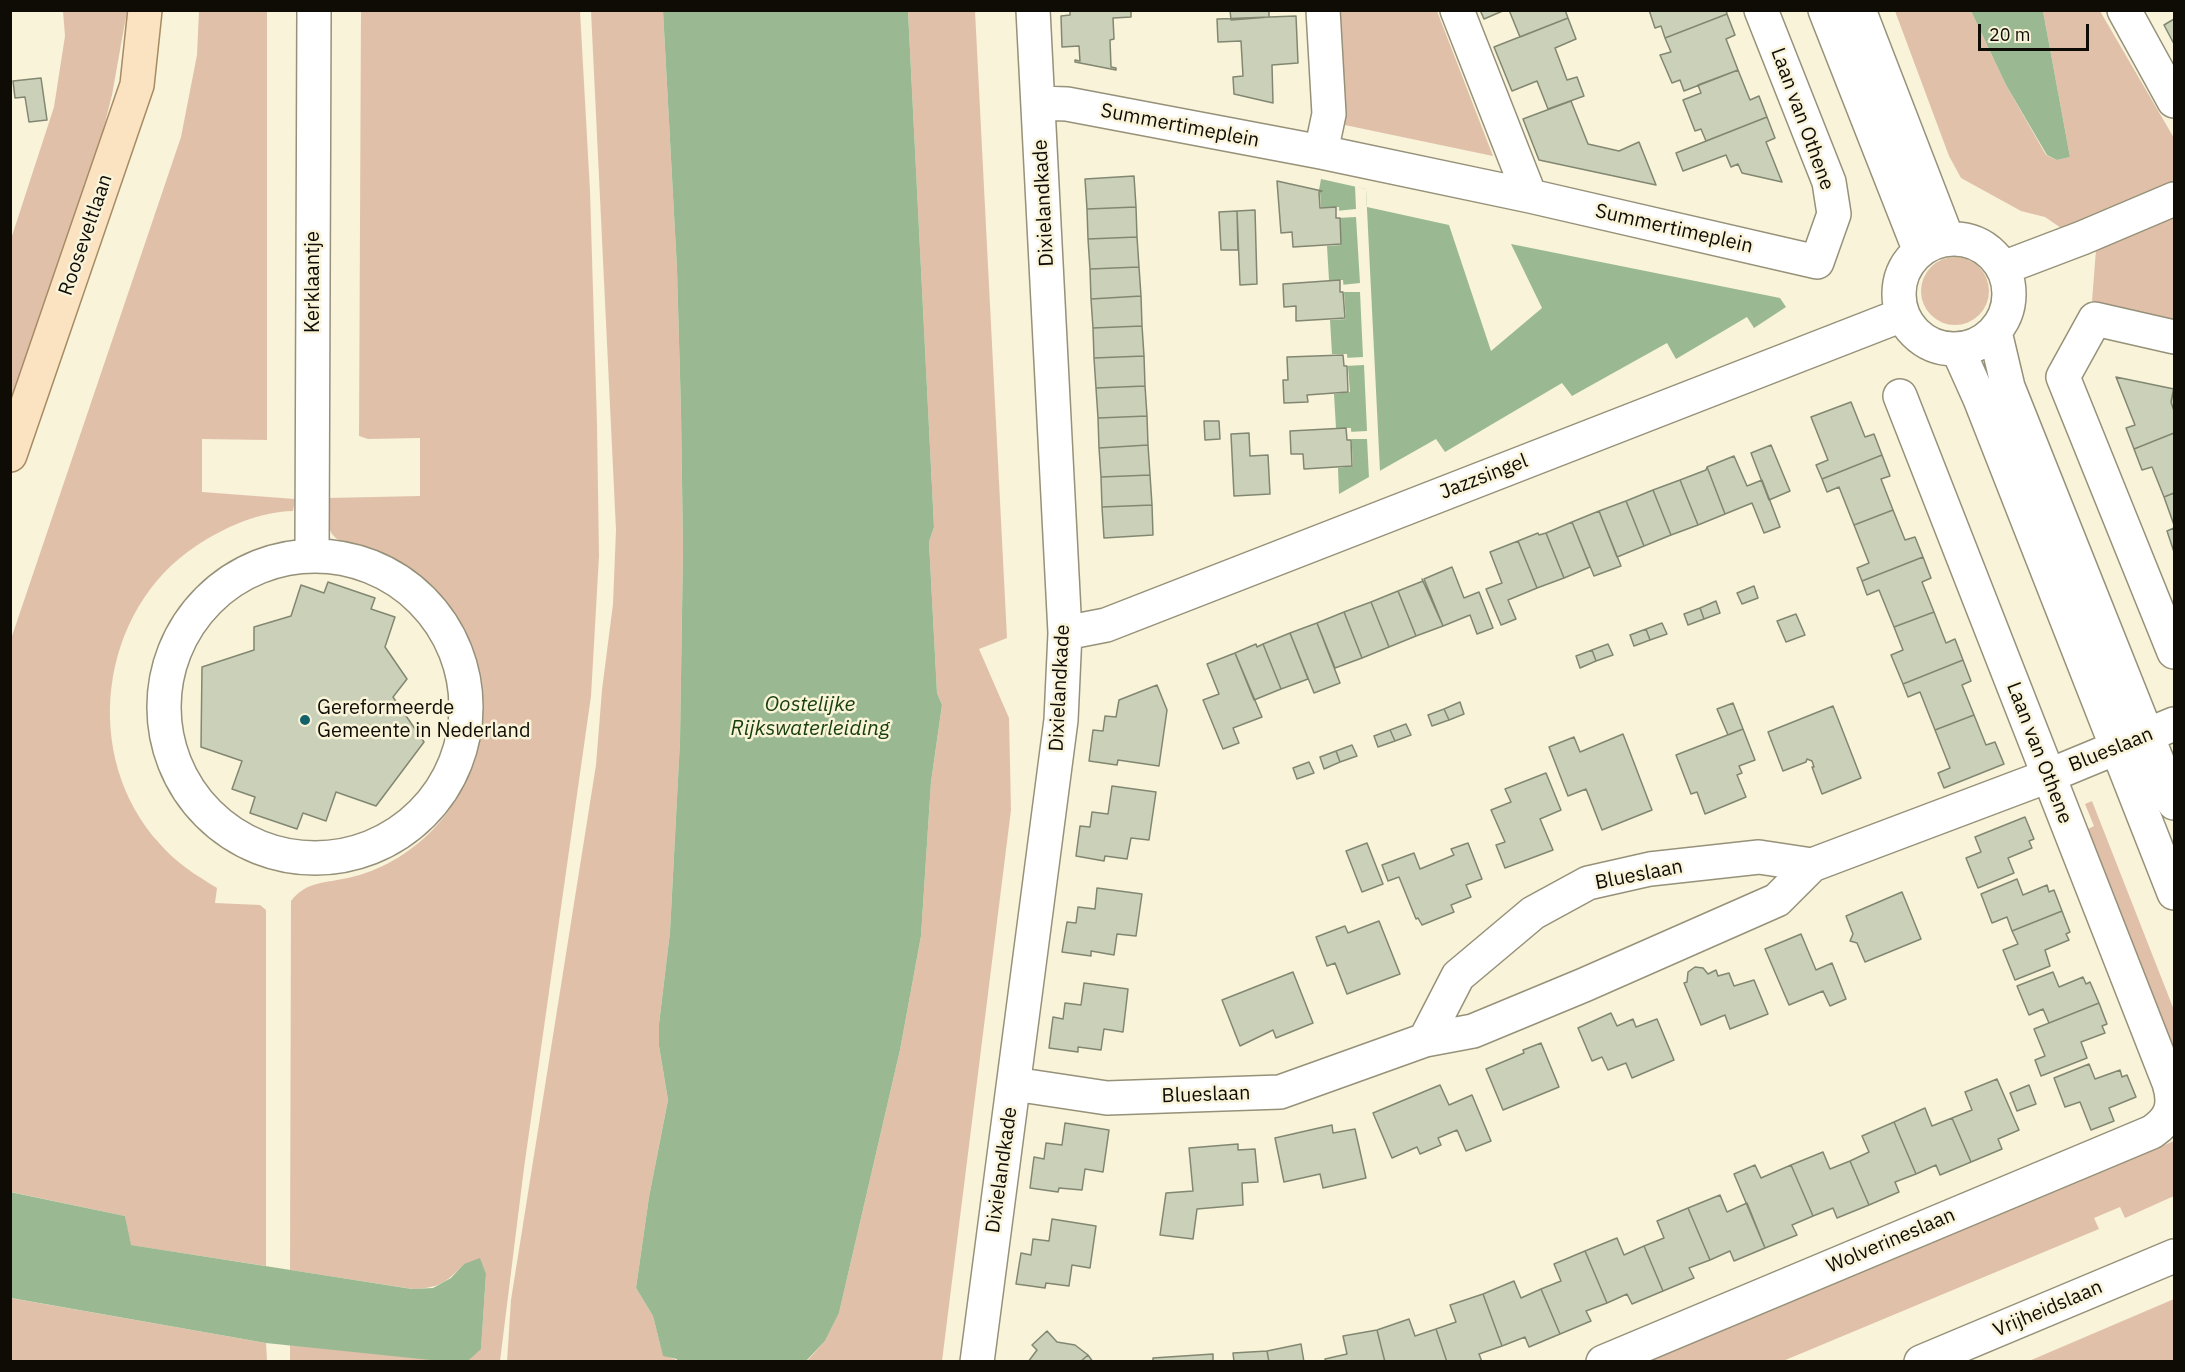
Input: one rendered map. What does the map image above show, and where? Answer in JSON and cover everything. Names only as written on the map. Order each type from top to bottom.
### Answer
[{"type":"main road","name":"Rooseveltlaan","points":[[10,455],[137,85],[145,10]]},
{"type":"street","name":"Kerklaantje","points":[[312,553],[314,10]]},
{"type":"street","name":"Dixielandkade","points":[[977,1362],[1061,720],[1065,633],[1033,10]]},
{"type":"street","points":[[1321,152],[1329,114],[1323,10]]},
{"type":"street","points":[[1457,10],[1530,196]]},
{"type":"street","name":"Laan van Othene","points":[[1761,10],[1829,182],[1834,214],[1817,262]]},
{"type":"street","points":[[1825,10],[1933,243]]},
{"type":"street","points":[[1859,10],[1933,243]]},
{"type":"street","points":[[2124,10],[2175,101]]},
{"type":"street","name":"Summertimeplein","points":[[1039,103],[1067,104],[1321,152],[1530,196],[1817,262]]},
{"type":"street","points":[[2004,268],[2175,199]]},
{"type":"street","points":[[1970,240],[1990,250],[2004,268],[2010,290],[2007,312],[1995,332],[1978,344],[1958,350],[1940,348],[1924,342],[1911,330],[1902,315],[1898,291],[1904,268],[1933,243],[1970,240]]},
{"type":"street","name":"Jazzsingel","points":[[1065,633],[1106,625],[1902,315]]},
{"type":"street","points":[[2175,337],[2095,319],[2063,377],[2175,652]]},
{"type":"street","points":[[1995,332],[2008,387],[2161,729],[2175,803]]},
{"type":"street","points":[[1958,350],[1980,399],[2175,893]]},
{"type":"street","name":"Laan van Othene","points":[[1900,396],[2169,1083],[2173,1102],[2172,1112]]},
{"type":"street","points":[[312,553],[390,572],[440,620],[448,628],[470,705],[451,783],[395,840],[318,862],[240,843],[182,787],[160,710],[179,632],[235,575],[312,553]]},
{"type":"street","name":"Blueslaan","points":[[1014,1084],[1107,1098],[1280,1092],[1425,1040],[1473,1031],[1777,900],[1812,865],[2048,776],[2161,729]]},
{"type":"street","name":"Blueslaan","points":[[1425,1040],[1458,976],[1533,913],[1588,883],[1650,869],[1759,857],[1812,865]]},
{"type":"street","name":"Wolverineslaan","points":[[1604,1362],[2152,1132],[2167,1120],[2172,1112]]},
{"type":"street","name":"Vrijheidslaan","points":[[1921,1362],[2175,1256]]},
{"type":"shaded area","points":[[63,11],[127,11],[112,95],[91,178],[11,411],[11,239],[54,107],[65,36]]},
{"type":"shaded area","points":[[199,11],[267,11],[267,440],[202,439],[202,492],[295,499],[293,511],[267,514],[230,527],[196,546],[163,574],[138,607],[121,645],[112,686],[111,728],[118,770],[135,809],[160,844],[180,863],[217,888],[215,903],[260,905],[266,910],[266,1266],[130,1245],[125,1216],[11,1192],[11,639],[181,137],[197,55]]},
{"type":"shaded area","points":[[361,11],[580,11],[590,191],[597,424],[599,556],[591,696],[524,1168],[500,1361],[468,1361],[481,1348],[486,1274],[464,1264],[452,1276],[436,1286],[413,1289],[290,1270],[291,901],[310,886],[371,871],[394,860],[414,847],[432,830],[448,811],[471,768],[477,744],[480,714],[479,685],[473,658],[448,611],[430,590],[408,572],[376,553],[342,542],[332,534],[328,526],[328,498],[420,496],[420,438],[368,439],[359,436]]},
{"type":"shaded area","points":[[591,11],[663,11],[677,269],[681,413],[683,550],[680,741],[670,932],[659,1024],[659,1046],[668,1100],[649,1197],[636,1288],[653,1316],[663,1355],[677,1361],[507,1362],[511,1300],[596,765],[602,690],[613,604],[616,530]]},
{"type":"shaded area","points":[[908,11],[975,11],[1007,638],[979,649],[1009,718],[1011,810],[942,1361],[806,1362],[825,1341],[839,1313],[900,1050],[921,936],[931,782],[942,705],[937,693],[929,542],[934,527]]},
{"type":"shaded area","points":[[1335,11],[1437,11],[1493,156],[1340,124]]},
{"type":"shaded area","points":[[1895,11],[1971,11],[2006,85],[2046,155],[2057,160],[2070,157],[2043,11],[2100,11],[2174,138],[2174,186],[2064,230],[2045,217],[2021,211],[1961,178],[1949,156]]},
{"type":"shaded area","points":[[2174,217],[2174,320],[2092,301],[2096,250]]},
{"type":"shaded area","points":[[1955,257],[1968,260],[1979,267],[1986,278],[1989,291],[1986,304],[1979,315],[1968,322],[1955,325],[1942,322],[1931,315],[1924,304],[1921,291],[1924,278],[1931,267],[1942,260]]},
{"type":"shaded area","points":[[2092,801],[2174,1010],[2174,1056],[2088,829],[2094,826],[2085,804]]},
{"type":"shaded area","points":[[2174,1141],[2174,1196],[2125,1218],[2120,1207],[2094,1218],[2099,1229],[1783,1361],[1633,1362]]},
{"type":"shaded area","points":[[10,1298],[266,1343],[267,1361],[11,1361]]},
{"type":"shaded area","points":[[2174,1299],[2174,1361],[2029,1361]]},
{"type":"shaded area","points":[[290,1345],[450,1361],[290,1362]]},
{"type":"water","name":"Oostelijke Rijkswaterleiding","points":[[663,11],[908,11],[934,527],[929,542],[937,693],[942,705],[931,782],[921,936],[900,1050],[839,1313],[825,1341],[806,1361],[677,1362],[677,1359],[663,1356],[653,1316],[636,1288],[649,1197],[668,1100],[659,1046],[659,1024],[670,932],[680,741],[683,550],[681,412],[677,269]]},
{"type":"water","points":[[1971,11],[2043,11],[2070,157],[2057,160],[2047,155],[2006,85]]},
{"type":"water","points":[[1321,179],[1366,189],[1367,207],[1449,225],[1491,351],[1542,308],[1511,244],[1780,298],[1786,307],[1754,328],[1747,317],[1676,359],[1667,343],[1572,396],[1562,383],[1445,452],[1436,439],[1339,494],[1338,468],[1353,466],[1351,428],[1336,428],[1334,394],[1350,392],[1347,354],[1332,354],[1330,320],[1346,319],[1343,280],[1329,280],[1327,246],[1341,245],[1339,207],[1321,207],[1320,192],[1322,191],[1319,190]]},
{"type":"water","points":[[10,1192],[125,1216],[131,1245],[412,1289],[433,1288],[451,1278],[464,1264],[480,1258],[486,1274],[481,1349],[468,1361],[450,1362],[266,1343],[11,1298]]},
{"type":"pier","points":[[1355,186],[1366,189],[1380,471],[1369,478],[1367,439],[1348,439],[1348,432],[1367,431],[1364,365],[1345,366],[1344,358],[1363,357],[1360,292],[1341,292],[1341,285],[1360,283],[1356,217],[1337,218],[1336,211],[1356,209]]},
{"type":"building","points":[[1070,10],[1131,10],[1131,17],[1113,18],[1114,39],[1110,40],[1111,67],[1116,70],[1075,62],[1075,60],[1080,61],[1079,46],[1062,47],[1061,16],[1070,15]]},
{"type":"building","points":[[1230,10],[1269,10],[1269,17],[1231,20]]},
{"type":"building","points":[[1480,10],[1505,10],[1484,19]]},
{"type":"building","points":[[1509,10],[1565,10],[1568,18],[1520,37]]},
{"type":"building","points":[[1649,10],[1726,10],[1727,14],[1665,38],[1661,26],[1655,28]]},
{"type":"building","points":[[1727,14],[1735,35],[1726,39],[1738,70],[1684,91],[1680,80],[1672,83],[1660,55],[1671,52],[1665,38]]},
{"type":"building","points":[[1296,16],[1298,63],[1272,65],[1273,103],[1234,94],[1233,77],[1243,76],[1241,41],[1218,42],[1217,19]]},
{"type":"building","points":[[1568,18],[1576,39],[1555,48],[1567,80],[1577,77],[1584,96],[1548,109],[1537,81],[1512,91],[1494,47]]},
{"type":"building","points":[[2174,19],[2174,44],[2164,25]]},
{"type":"building","points":[[1738,70],[1750,100],[1759,96],[1767,117],[1706,141],[1701,129],[1695,131],[1683,100],[1701,93],[1698,85]]},
{"type":"building","points":[[41,78],[47,120],[29,122],[25,97],[15,98],[13,81]]},
{"type":"building","points":[[1571,101],[1588,144],[1619,151],[1639,142],[1656,185],[1539,160],[1523,119]]},
{"type":"building","points":[[1767,117],[1775,138],[1766,142],[1782,182],[1742,173],[1738,164],[1731,167],[1726,155],[1683,171],[1676,153]]},
{"type":"building","points":[[1134,176],[1136,207],[1087,209],[1085,179]]},
{"type":"building","points":[[1277,181],[1322,191],[1319,192],[1320,208],[1336,207],[1336,218],[1340,218],[1341,244],[1293,247],[1292,232],[1281,233]]},
{"type":"building","points":[[1136,207],[1137,237],[1088,239],[1087,209]]},
{"type":"building","points":[[1255,210],[1257,284],[1240,285],[1237,211]]},
{"type":"building","points":[[1237,211],[1238,250],[1221,250],[1219,212]]},
{"type":"building","points":[[1137,237],[1139,267],[1090,269],[1088,239]]},
{"type":"building","points":[[1139,267],[1141,296],[1091,299],[1090,269]]},
{"type":"building","points":[[1340,280],[1345,318],[1296,321],[1296,306],[1284,307],[1283,284]]},
{"type":"building","points":[[1141,296],[1142,326],[1093,328],[1091,299]]},
{"type":"building","points":[[1142,326],[1144,356],[1094,358],[1093,328]]},
{"type":"building","points":[[1343,355],[1344,366],[1347,366],[1348,392],[1307,395],[1308,402],[1284,403],[1283,380],[1288,380],[1287,357]]},
{"type":"building","points":[[1144,356],[1145,386],[1096,388],[1094,358]]},
{"type":"building","points":[[2116,377],[2174,389],[2171,402],[2174,411],[2174,433],[2134,449],[2126,428],[2135,425]]},
{"type":"building","points":[[1145,386],[1147,416],[1098,418],[1096,388]]},
{"type":"building","points":[[2174,387],[2174,411],[2171,402]]},
{"type":"building","points":[[1851,402],[1865,437],[1874,434],[1882,455],[1822,479],[1816,465],[1828,460],[1811,417]]},
{"type":"building","points":[[1147,416],[1148,445],[1099,448],[1098,418]]},
{"type":"building","points":[[1204,421],[1219,421],[1220,439],[1205,440]]},
{"type":"building","points":[[1346,428],[1347,440],[1351,440],[1352,466],[1304,469],[1303,454],[1291,454],[1290,431]]},
{"type":"building","points":[[1249,433],[1250,456],[1268,455],[1270,494],[1234,496],[1231,434]]},
{"type":"building","points":[[2174,433],[2174,493],[2164,497],[2152,467],[2142,470],[2134,449]]},
{"type":"building","points":[[1148,445],[1150,475],[1101,477],[1099,448]]},
{"type":"building","points":[[1771,445],[1790,491],[1769,500],[1751,453]]},
{"type":"building","points":[[1882,455],[1890,476],[1881,479],[1893,510],[1854,525],[1839,487],[1827,492],[1822,479]]},
{"type":"building","points":[[1734,456],[1747,486],[1762,480],[1780,527],[1764,533],[1752,503],[1725,514],[1707,467]]},
{"type":"building","points":[[1707,467],[1725,514],[1698,525],[1680,480],[1706,470]]},
{"type":"building","points":[[1150,475],[1152,505],[1102,507],[1101,477]]},
{"type":"building","points":[[1680,480],[1698,525],[1671,535],[1653,490]]},
{"type":"building","points":[[1653,490],[1671,535],[1644,546],[1626,501]]},
{"type":"building","points":[[2174,493],[2174,525],[2164,497]]},
{"type":"building","points":[[1626,501],[1644,546],[1617,557],[1599,511]]},
{"type":"building","points":[[1152,505],[1153,535],[1104,538],[1102,507]]},
{"type":"building","points":[[1893,510],[1905,540],[1915,537],[1923,557],[1862,581],[1857,568],[1869,563],[1854,525]]},
{"type":"building","points":[[1599,511],[1621,566],[1594,576],[1572,522]]},
{"type":"building","points":[[1572,522],[1590,567],[1564,578],[1546,533]]},
{"type":"building","points":[[2174,528],[2174,552],[2167,531]]},
{"type":"building","points":[[1538,533],[1539,535],[1546,533],[1564,578],[1537,588],[1518,541]]},
{"type":"building","points":[[1518,541],[1537,588],[1508,600],[1516,619],[1501,625],[1486,589],[1502,583],[1490,552]]},
{"type":"building","points":[[1923,557],[1931,578],[1922,582],[1934,612],[1894,627],[1879,590],[1867,595],[1862,581]]},
{"type":"building","points":[[1452,567],[1464,598],[1479,592],[1493,628],[1477,634],[1470,615],[1443,626],[1424,579]]},
{"type":"building","points":[[1423,581],[1443,626],[1416,636],[1398,591]]},
{"type":"building","name":"Gereformeerde Gemeente in Nederland","points":[[328,582],[375,598],[371,609],[395,617],[385,647],[407,679],[393,697],[424,742],[376,806],[336,792],[326,821],[303,813],[297,829],[250,813],[255,797],[232,789],[242,761],[201,747],[202,667],[254,650],[254,627],[291,616],[301,585],[324,593]]},
{"type":"building","points":[[1754,586],[1758,598],[1742,604],[1737,593]]},
{"type":"building","points":[[1398,591],[1416,636],[1389,647],[1371,602]]},
{"type":"building","points":[[1716,601],[1720,613],[1704,619],[1700,608]]},
{"type":"building","points":[[1371,602],[1389,647],[1362,658],[1344,612]]},
{"type":"building","points":[[1700,608],[1704,619],[1688,625],[1684,614]]},
{"type":"building","points":[[1344,612],[1362,658],[1335,668],[1317,623]]},
{"type":"building","points":[[1934,612],[1946,643],[1955,639],[1963,660],[1903,684],[1891,655],[1903,650],[1894,627]]},
{"type":"building","points":[[1796,614],[1805,635],[1786,642],[1777,621]]},
{"type":"building","points":[[1317,623],[1340,683],[1314,693],[1290,633]]},
{"type":"building","points":[[1662,623],[1667,634],[1650,640],[1646,629]]},
{"type":"building","points":[[1646,629],[1650,640],[1634,646],[1630,635]]},
{"type":"building","points":[[1290,633],[1308,679],[1281,689],[1263,644]]},
{"type":"building","points":[[1256,644],[1257,647],[1263,644],[1281,689],[1254,700],[1235,653]]},
{"type":"building","points":[[1608,644],[1613,655],[1596,661],[1592,650]]},
{"type":"building","points":[[1592,650],[1596,661],[1580,668],[1576,656]]},
{"type":"building","points":[[1235,653],[1262,717],[1233,728],[1239,743],[1223,749],[1203,700],[1219,694],[1207,664]]},
{"type":"building","points":[[1963,660],[1971,681],[1962,685],[1974,715],[1935,730],[1920,692],[1908,697],[1903,684]]},
{"type":"building","points":[[1157,685],[1167,710],[1159,766],[1118,760],[1117,765],[1089,761],[1093,730],[1103,731],[1105,716],[1116,717],[1119,700]]},
{"type":"building","points":[[1460,702],[1464,714],[1449,720],[1444,709]]},
{"type":"building","points":[[1733,703],[1743,729],[1728,735],[1717,709]]},
{"type":"building","points":[[1833,706],[1861,778],[1822,794],[1812,761],[1807,759],[1806,762],[1783,771],[1768,732]]},
{"type":"building","points":[[1444,709],[1449,720],[1432,726],[1428,715]]},
{"type":"building","points":[[1974,715],[1986,745],[1995,742],[2004,764],[1944,788],[1938,773],[1950,768],[1935,730]]},
{"type":"building","points":[[1406,724],[1411,735],[1395,741],[1390,730]]},
{"type":"building","points":[[1743,729],[1755,760],[1739,766],[1742,773],[1737,775],[1746,797],[1705,814],[1697,792],[1691,794],[1676,755]]},
{"type":"building","points":[[1390,730],[1395,741],[1378,747],[1374,736]]},
{"type":"building","points":[[1623,734],[1652,810],[1602,830],[1586,789],[1568,796],[1549,747],[1574,737],[1580,752]]},
{"type":"building","points":[[1352,745],[1357,756],[1340,762],[1336,751]]},
{"type":"building","points":[[1336,751],[1340,762],[1324,769],[1320,757]]},
{"type":"building","points":[[1309,762],[1314,773],[1297,779],[1293,768]]},
{"type":"building","points":[[1546,773],[1561,810],[1540,819],[1553,850],[1505,868],[1496,845],[1505,842],[1491,810],[1511,802],[1505,789]]},
{"type":"building","points":[[1112,786],[1156,792],[1149,840],[1131,838],[1127,859],[1105,856],[1104,861],[1076,856],[1080,826],[1090,827],[1092,812],[1108,814]]},
{"type":"building","points":[[2025,817],[2034,839],[2029,841],[2032,848],[2008,858],[2014,873],[1978,888],[1966,858],[1981,852],[1975,837]]},
{"type":"building","points":[[1367,843],[1383,884],[1362,892],[1346,851]]},
{"type":"building","points":[[1468,843],[1482,879],[1466,885],[1471,897],[1451,905],[1454,912],[1422,925],[1418,918],[1416,919],[1399,877],[1388,881],[1382,865],[1414,853],[1420,869],[1454,855],[1451,849]]},
{"type":"building","points":[[2017,879],[2023,895],[2047,885],[2049,892],[2054,890],[2062,911],[2012,931],[2007,917],[1992,923],[1981,894]]},
{"type":"building","points":[[1097,888],[1142,894],[1136,936],[1117,934],[1114,955],[1091,951],[1091,956],[1062,952],[1067,922],[1076,923],[1078,907],[1095,909]]},
{"type":"building","points":[[1902,892],[1921,939],[1865,962],[1857,943],[1850,941],[1853,934],[1846,916]]},
{"type":"building","points":[[2062,911],[2070,932],[2066,934],[2069,940],[2045,950],[2050,966],[2015,980],[2003,950],[2018,944],[2012,931]]},
{"type":"building","points":[[1379,921],[1400,974],[1347,994],[1335,963],[1327,966],[1316,937],[1345,926],[1348,933]]},
{"type":"building","points":[[1801,934],[1816,970],[1832,963],[1846,999],[1830,1006],[1823,991],[1789,1005],[1765,949]]},
{"type":"building","points":[[1695,967],[1703,968],[1708,974],[1716,970],[1718,976],[1729,973],[1734,986],[1754,980],[1768,1014],[1730,1029],[1725,1015],[1701,1025],[1684,983],[1687,982],[1688,972]]},
{"type":"building","points":[[1293,972],[1313,1023],[1276,1038],[1273,1030],[1240,1046],[1222,1000]]},
{"type":"building","points":[[2053,972],[2059,987],[2083,977],[2086,984],[2090,982],[2099,1003],[2049,1023],[2043,1009],[2029,1015],[2017,986]]},
{"type":"building","points":[[1084,983],[1128,989],[1123,1032],[1104,1029],[1101,1050],[1078,1047],[1078,1052],[1049,1048],[1053,1017],[1063,1019],[1065,1003],[1081,1005]]},
{"type":"building","points":[[2099,1003],[2107,1024],[2102,1026],[2105,1033],[2081,1042],[2087,1058],[2041,1076],[2035,1060],[2045,1056],[2034,1029]]},
{"type":"building","points":[[1611,1013],[1617,1026],[1633,1019],[1636,1027],[1657,1019],[1674,1060],[1632,1078],[1626,1063],[1608,1070],[1602,1057],[1592,1061],[1578,1028]]},
{"type":"building","points":[[1541,1043],[1559,1087],[1503,1110],[1486,1069]]},
{"type":"building","points":[[2089,1064],[2095,1079],[2120,1070],[2122,1077],[2127,1075],[2136,1097],[2109,1108],[2114,1121],[2091,1130],[2080,1102],[2065,1107],[2054,1078]]},
{"type":"building","points":[[1997,1079],[2019,1130],[1998,1139],[2002,1149],[1971,1162],[1952,1118],[1972,1110],[1965,1092]]},
{"type":"building","points":[[1440,1085],[1449,1105],[1472,1095],[1491,1141],[1466,1151],[1457,1130],[1438,1138],[1441,1145],[1420,1154],[1417,1147],[1392,1158],[1373,1113]]},
{"type":"building","points":[[2029,1085],[2036,1104],[2017,1111],[2010,1093]]},
{"type":"building","points":[[1925,1108],[1932,1126],[1952,1118],[1971,1162],[1940,1175],[1936,1165],[1916,1174],[1894,1122]]},
{"type":"building","points":[[1894,1122],[1916,1174],[1895,1182],[1899,1192],[1869,1205],[1850,1161],[1869,1152],[1862,1136]]},
{"type":"building","points":[[1065,1123],[1109,1130],[1103,1172],[1085,1169],[1082,1190],[1059,1188],[1058,1192],[1030,1188],[1034,1157],[1044,1159],[1046,1143],[1062,1145]]},
{"type":"building","points":[[1332,1125],[1333,1133],[1355,1129],[1366,1178],[1323,1188],[1320,1174],[1284,1182],[1275,1138]]},
{"type":"building","points":[[1238,1144],[1238,1150],[1255,1149],[1258,1182],[1242,1183],[1243,1205],[1197,1209],[1193,1239],[1160,1235],[1166,1193],[1193,1191],[1189,1148]]},
{"type":"building","points":[[1823,1152],[1830,1169],[1850,1161],[1869,1205],[1837,1218],[1833,1208],[1813,1216],[1791,1165]]},
{"type":"building","points":[[1755,1165],[1761,1178],[1791,1165],[1813,1216],[1792,1225],[1797,1235],[1765,1248],[1734,1174]]},
{"type":"building","points":[[1720,1195],[1727,1212],[1747,1203],[1765,1248],[1734,1261],[1730,1251],[1710,1260],[1688,1208]]},
{"type":"building","points":[[1688,1208],[1710,1260],[1689,1268],[1694,1278],[1663,1291],[1644,1246],[1664,1238],[1657,1221]]},
{"type":"building","points":[[1052,1219],[1096,1226],[1090,1268],[1072,1265],[1069,1286],[1046,1283],[1045,1288],[1016,1284],[1021,1253],[1031,1255],[1033,1239],[1049,1241]]},
{"type":"building","points":[[1617,1238],[1624,1255],[1644,1246],[1663,1291],[1632,1304],[1627,1294],[1607,1303],[1585,1251]]},
{"type":"building","points":[[1585,1251],[1607,1303],[1586,1311],[1591,1321],[1560,1334],[1541,1289],[1561,1281],[1554,1264]]},
{"type":"building","points":[[1514,1281],[1521,1298],[1541,1289],[1560,1334],[1529,1347],[1525,1337],[1502,1346],[1483,1294]]},
{"type":"building","points":[[1483,1294],[1502,1346],[1479,1354],[1482,1362],[1447,1362],[1436,1329],[1456,1322],[1450,1305]]},
{"type":"building","points":[[1409,1319],[1415,1336],[1436,1329],[1447,1362],[1385,1362],[1377,1330]]},
{"type":"building","points":[[1377,1330],[1385,1362],[1326,1362],[1325,1359],[1347,1354],[1343,1336]]},
{"type":"building","points":[[1047,1331],[1057,1342],[1075,1345],[1088,1355],[1080,1362],[1028,1362],[1037,1350],[1032,1345]]},
{"type":"building","points":[[1301,1344],[1304,1362],[1269,1362],[1267,1351]]},
{"type":"building","points":[[1267,1351],[1269,1362],[1234,1362],[1233,1353]]},
{"type":"building","points":[[1213,1354],[1213,1362],[1153,1362],[1153,1358]]},
{"type":"building","points":[[1088,1355],[1093,1362],[1080,1362]]},
{"type":"place","name":"Gereformeerde Gemeente in Nederland","points":[[305,720]]}]
